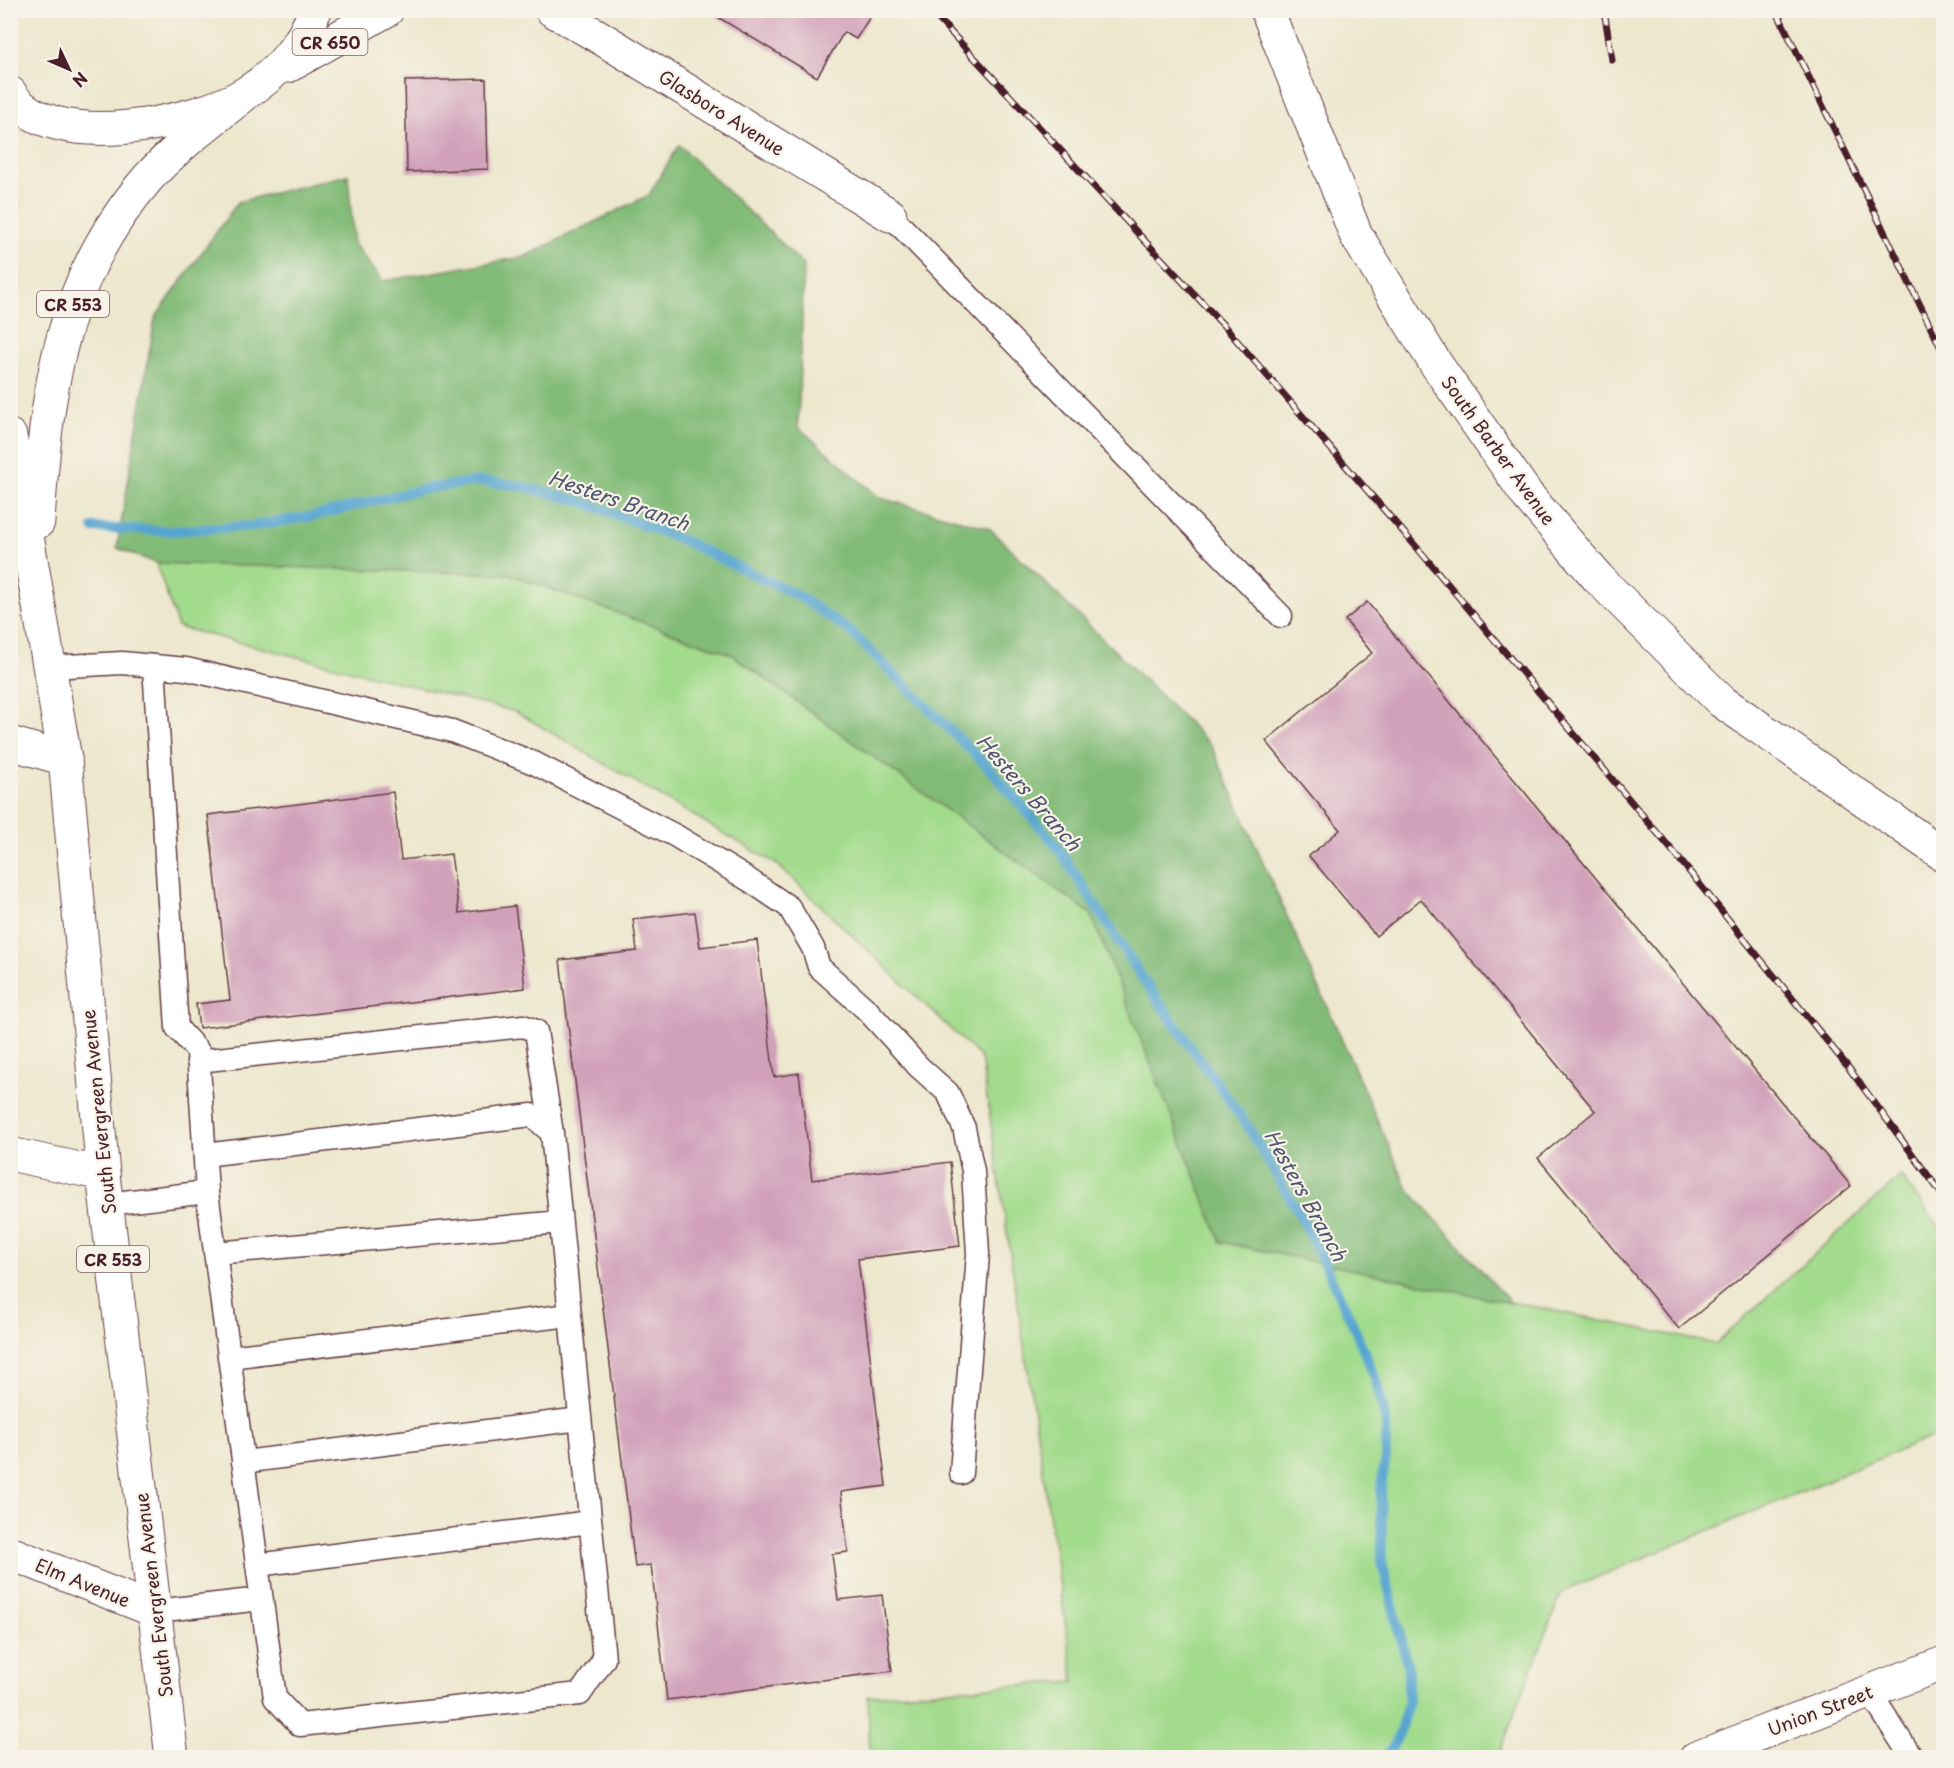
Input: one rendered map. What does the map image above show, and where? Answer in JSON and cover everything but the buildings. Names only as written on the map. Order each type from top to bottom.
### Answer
[{"type":"main road","points":[[10,93],[35,114],[75,129],[149,125],[191,115],[244,95],[273,74],[307,32],[315,10]]},
{"type":"main road","name":"CR 650","points":[[273,74],[387,10]]},
{"type":"main road","name":"Glasboro Avenue","points":[[552,10],[597,35],[890,215]]},
{"type":"main road","name":"South Barber Avenue","points":[[1268,10],[1356,235],[1434,361],[1527,495],[1598,578],[1721,701],[1944,855]]},
{"type":"main road","name":"South Evergreen Avenue","points":[[35,575],[43,441],[52,384],[70,310],[118,216],[137,192],[182,147],[244,95]]},
{"type":"main road","name":"South Evergreen Avenue","points":[[10,436],[65,759],[105,1189],[172,1758]]},
{"type":"main road","points":[[10,743],[65,759]]},
{"type":"main road","points":[[10,1154],[105,1189]]},
{"type":"main road","name":"Elm Avenue","points":[[10,1553],[156,1611]]},
{"type":"main road","name":"Union Street","points":[[1696,1758],[1944,1663]]},
{"type":"lane","points":[[890,215],[1281,616]]},
{"type":"lane","points":[[50,667],[122,663],[154,666],[244,681],[452,731],[534,763],[676,836],[749,879],[789,907],[813,948],[819,967],[867,1011],[919,1067],[948,1093],[964,1128],[973,1172],[978,1254],[961,1473]]},
{"type":"lane","points":[[154,666],[177,1028],[198,1051],[198,1061],[207,1192],[274,1698],[300,1725],[580,1694],[604,1659],[552,1133],[536,1031],[523,1026],[198,1061]]},
{"type":"lane","points":[[205,1155],[532,1115],[552,1133]]},
{"type":"lane","points":[[105,1189],[207,1192]]},
{"type":"lane","points":[[215,1253],[561,1222]]},
{"type":"lane","points":[[229,1357],[570,1315]]},
{"type":"lane","points":[[243,1462],[580,1419]]},
{"type":"lane","points":[[257,1565],[590,1522]]},
{"type":"lane","points":[[156,1611],[261,1599]]},
{"type":"lane","points":[[1869,1691],[1911,1758]]},
{"type":"green space","points":[[679,145],[804,265],[798,427],[880,498],[989,528],[1211,745],[1408,1189],[1511,1303],[1221,1242],[1091,914],[731,654],[509,574],[156,563],[117,548],[155,318],[238,202],[348,175],[354,244],[383,281],[524,257],[649,195]]},
{"type":"green space","points":[[156,563],[509,574],[731,654],[1091,914],[1222,1242],[1715,1344],[1901,1176],[1943,1232],[1943,1432],[1562,1592],[1498,1757],[870,1757],[868,1696],[1074,1681],[981,1058],[778,865],[516,712],[178,627]]},
{"type":"waterway","name":"Hesters Branch","points":[[93,528],[170,531],[252,526],[313,516],[423,489],[479,481],[521,486],[580,501],[680,539],[797,595],[851,632],[987,766],[1056,845],[1149,988],[1246,1124],[1305,1224],[1351,1320],[1376,1380],[1386,1422],[1386,1456],[1381,1486],[1382,1562],[1408,1667],[1408,1703],[1399,1734],[1386,1758]]},
{"type":"railway","points":[[930,10],[1225,327],[1419,550],[1671,849],[1848,1067],[1944,1197]]},
{"type":"railway","points":[[1604,10],[1612,60]]},
{"type":"railway","points":[[1776,10],[1944,354]]}]
